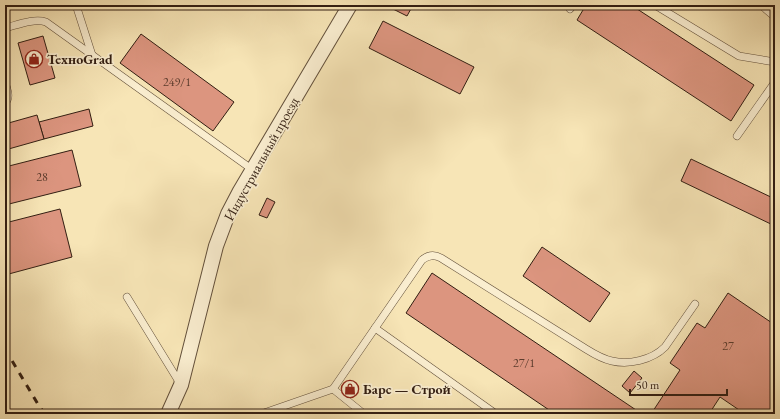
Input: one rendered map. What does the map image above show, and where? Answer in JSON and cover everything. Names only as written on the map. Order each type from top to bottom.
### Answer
[{"type":"street","name":"Индустриальный проезд","points":[[168,414],[181,385],[216,246],[228,214],[350,5]]},
{"type":"lane","points":[[76,5],[92,55]]},
{"type":"lane","points":[[655,5],[739,56],[775,62]]},
{"type":"lane","points":[[761,5],[775,16]]},
{"type":"lane","points":[[5,28],[41,20],[46,22],[253,170]]},
{"type":"lane","points":[[5,82],[8,96],[5,103]]},
{"type":"lane","points":[[737,136],[775,82]]},
{"type":"lane","points":[[261,414],[333,389],[422,260],[426,257],[436,256],[441,258],[586,349],[611,361],[635,361],[651,357],[659,353],[665,347],[695,304]]},
{"type":"lane","points":[[127,297],[181,385]]},
{"type":"lane","points":[[375,328],[496,414]]},
{"type":"lane","points":[[333,389],[364,414]]},
{"type":"building","points":[[385,5],[413,5],[407,16]]},
{"type":"building","points":[[586,5],[631,5],[754,85],[731,121],[577,20]]},
{"type":"building","points":[[383,21],[474,67],[460,94],[369,48]]},
{"type":"building","points":[[141,34],[234,102],[213,131],[120,63]]},
{"type":"building","points":[[43,36],[55,78],[30,85],[18,43]]},
{"type":"building","points":[[89,109],[93,126],[44,139],[39,122]]},
{"type":"building","points":[[37,115],[44,139],[5,150],[5,124]]},
{"type":"building","points":[[72,150],[81,186],[5,205],[5,167]]},
{"type":"building","points":[[691,159],[775,199],[775,226],[681,181]]},
{"type":"building","points":[[267,198],[275,202],[267,218],[259,215]]},
{"type":"building","points":[[60,209],[72,257],[5,275],[5,223]]},
{"type":"building","points":[[542,247],[610,293],[590,322],[523,276]]},
{"type":"building","points":[[432,273],[642,414],[555,414],[406,313]]},
{"type":"building","points":[[728,293],[775,325],[775,414],[745,414],[720,397],[709,414],[651,414],[680,370],[670,363],[697,323],[705,328]]},
{"type":"building","points":[[634,371],[642,378],[630,393],[622,386]]},
{"type":"railway","points":[[5,349],[45,414]]},
{"type":"railway","points":[[5,409],[11,414]]},
{"type":"place","name":"ТехноGrad","points":[[34,59]]},
{"type":"place","name":"Барс — Строй","points":[[350,389]]}]
